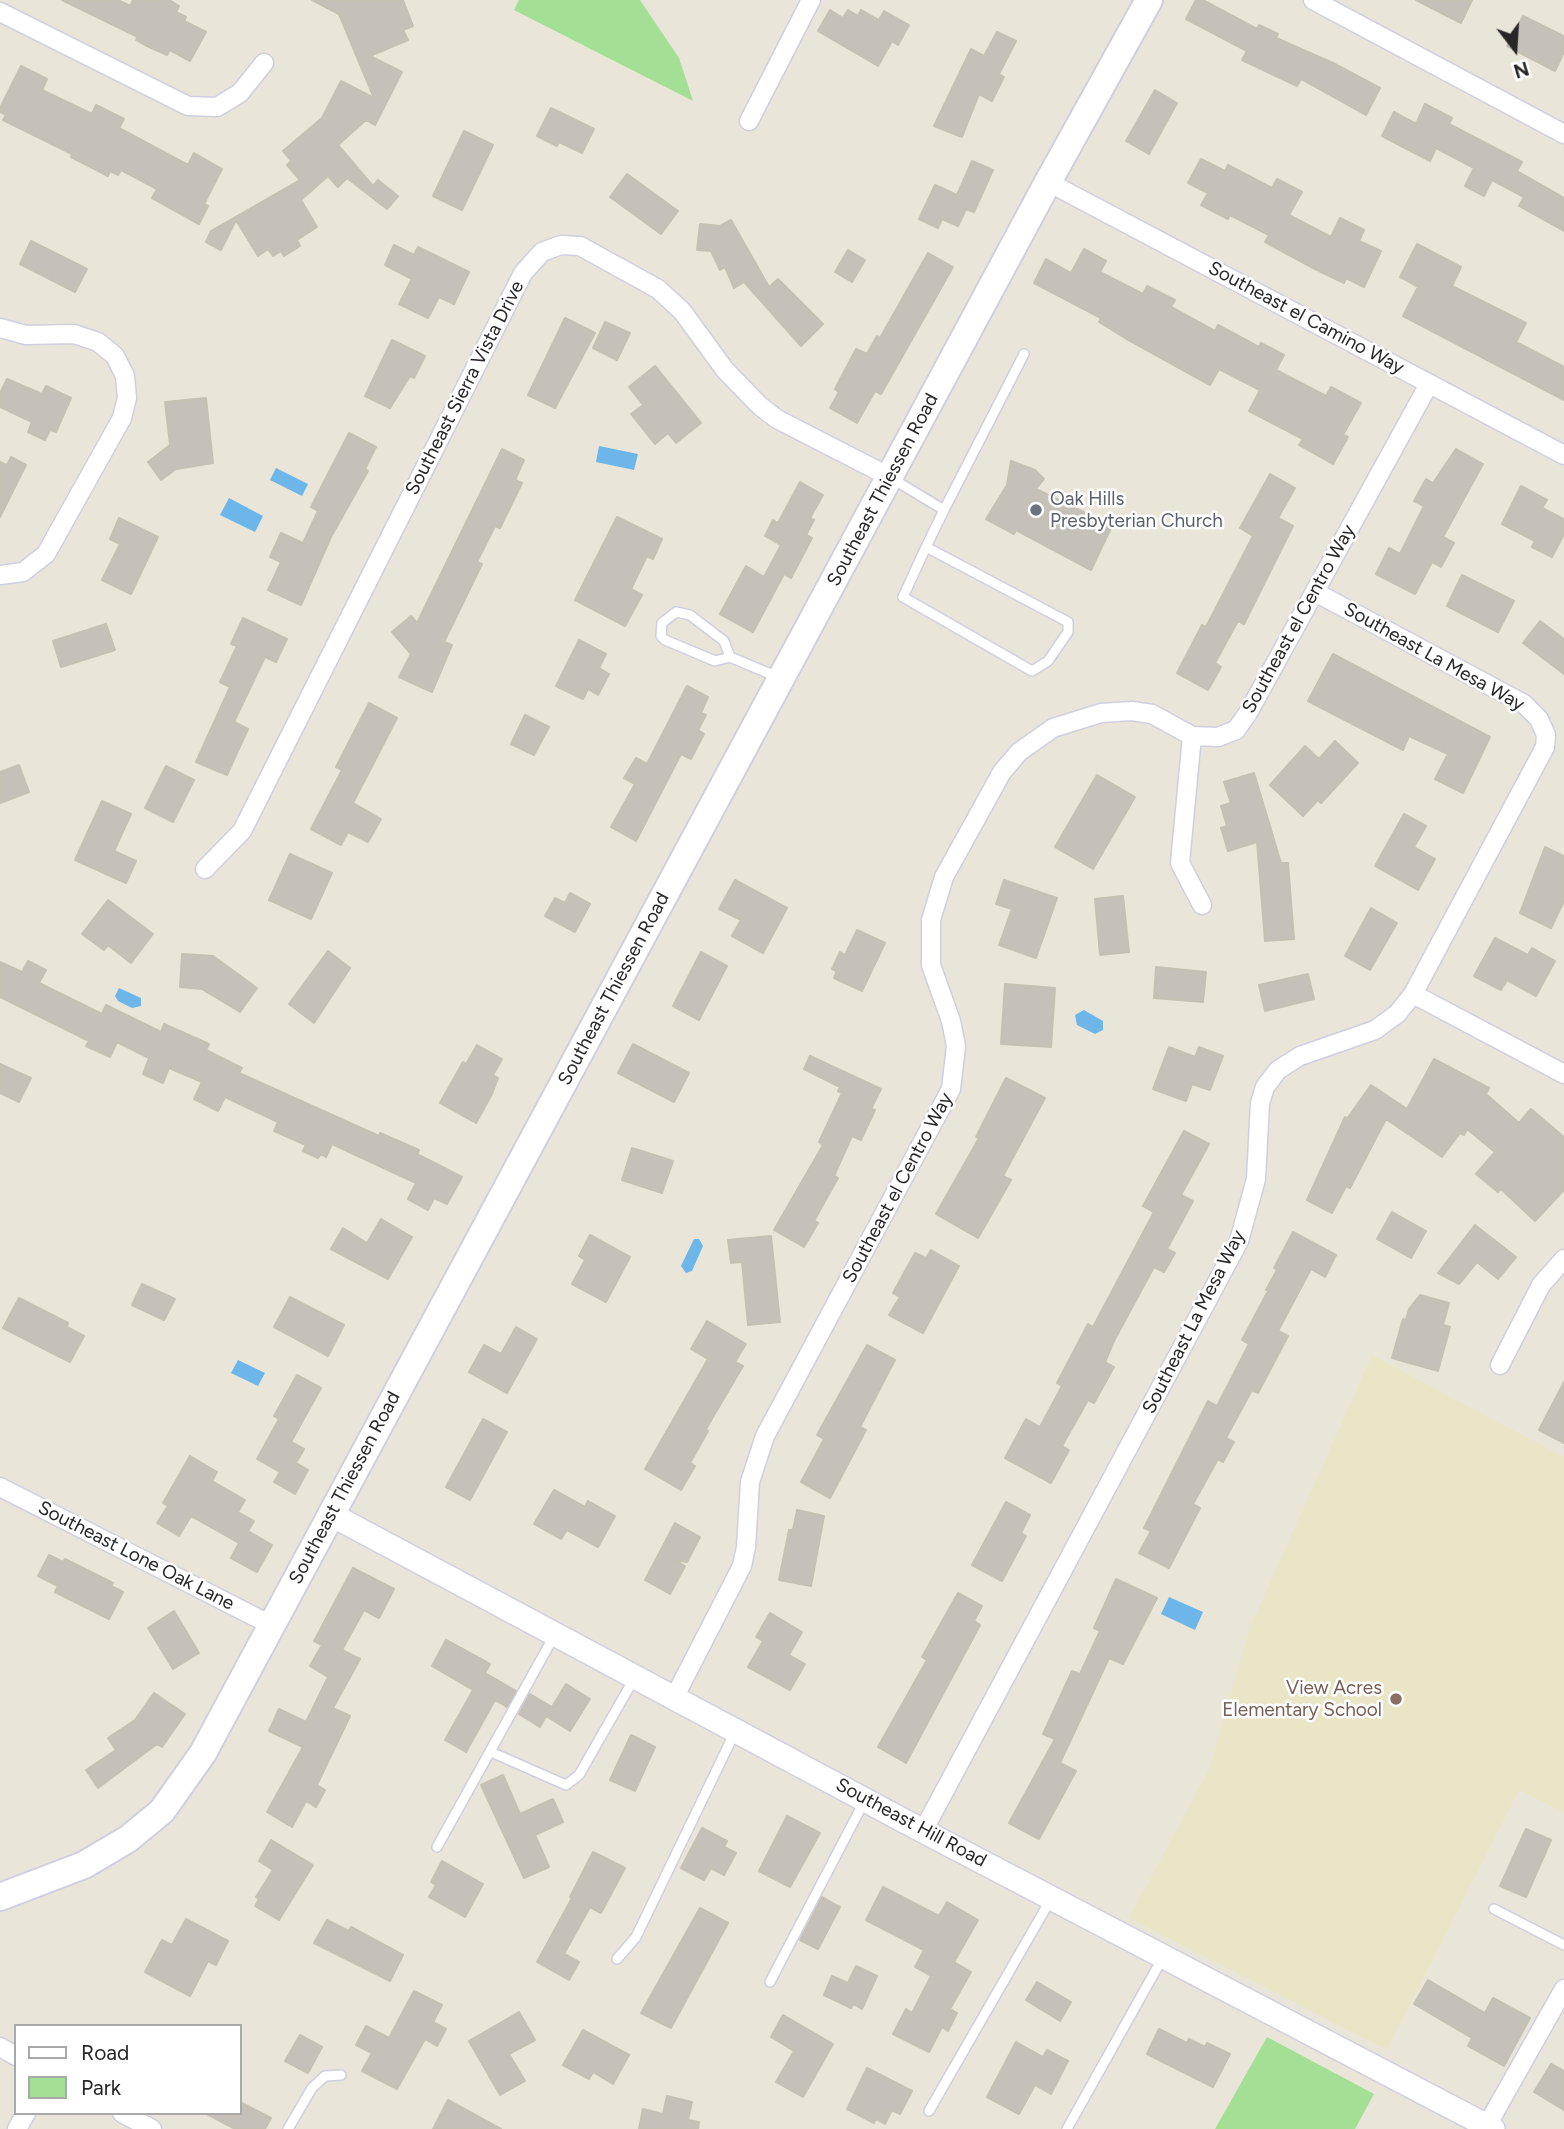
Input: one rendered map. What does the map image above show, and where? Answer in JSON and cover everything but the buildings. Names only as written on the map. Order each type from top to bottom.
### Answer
[{"type":"main road","name":"Southeast Thiessen Road","points":[[0,1897],[58,1877],[107,1853],[162,1811],[203,1753],[1048,182],[1149,0]]},
{"type":"street","points":[[749,121],[811,0]]},
{"type":"street","points":[[1314,0],[1564,134]]},
{"type":"street","points":[[0,12],[188,106],[217,107],[240,93],[264,63]]},
{"type":"street","name":"Southeast el Camino Way","points":[[1048,182],[1564,455]]},
{"type":"street","name":"Southeast Sierra Vista Drive","points":[[205,869],[242,831],[523,273],[542,252],[561,245],[580,246],[658,289],[682,311],[725,370],[760,407],[777,419],[890,477]]},
{"type":"street","points":[[0,328],[26,335],[75,334],[98,342],[115,356],[125,376],[127,398],[122,418],[46,554],[23,572],[0,575]]},
{"type":"street","name":"Southeast el Centro Way","points":[[674,1698],[742,1566],[747,1547],[750,1482],[765,1436],[951,1089],[956,1046],[951,1021],[931,965],[931,920],[951,866],[1002,772],[1019,752],[1053,728],[1101,713],[1132,710],[1152,714],[1192,736],[1218,737],[1236,730],[1429,384]]},
{"type":"street","name":"Southeast La Mesa Way","points":[[923,1831],[1239,1241],[1255,1179],[1260,1103],[1265,1087],[1278,1070],[1300,1056],[1375,1030],[1396,1014],[1413,994],[1538,765],[1545,747],[1546,735],[1539,719],[1524,704],[1315,592]]},
{"type":"street","points":[[1192,736],[1180,863],[1202,905]]},
{"type":"street","points":[[1413,994],[1564,1074]]},
{"type":"street","points":[[1500,1365],[1541,1285],[1564,1259]]},
{"type":"street","name":"Southeast Lone Oak Lane","points":[[0,1487],[271,1625]]},
{"type":"street","name":"Southeast Hill Road","points":[[330,1514],[923,1831],[1489,2128]]},
{"type":"street","points":[[1489,2128],[1564,1989]]},
{"type":"street","points":[[126,2115],[152,2129]]},
{"type":"lane","points":[[926,547],[1068,622],[1068,632],[1048,661],[1032,671],[902,597],[926,547],[944,510],[1024,354]]},
{"type":"lane","points":[[890,477],[944,510]]},
{"type":"lane","points":[[730,657],[724,641],[690,615],[676,612],[662,623],[661,636],[664,640],[715,661],[730,657],[781,679]]},
{"type":"lane","points":[[437,1847],[555,1634]]},
{"type":"lane","points":[[491,1752],[566,1785],[579,1775],[635,1677]]},
{"type":"lane","points":[[617,1959],[636,1937],[736,1730]]},
{"type":"lane","points":[[770,1982],[866,1799]]},
{"type":"lane","points":[[929,2111],[1052,1898]]},
{"type":"lane","points":[[1494,1909],[1564,1945]]},
{"type":"lane","points":[[1067,2129],[1163,1957]]},
{"type":"lane","points":[[288,2129],[312,2088],[325,2076],[341,2075]]},
{"type":"shaded area","name":"View Acres Elementary School","points":[[1372,1355],[1564,1457],[1564,1813],[1519,1790],[1387,2050],[1129,1918],[1209,1769],[1249,1629]]},
{"type":"green space","points":[[519,0],[640,0],[679,58],[693,101],[514,10]]},
{"type":"green space","points":[[1267,2037],[1374,2094],[1355,2129],[1215,2129]]},
{"type":"water","points":[[599,446],[638,454],[634,470],[596,462]]},
{"type":"water","points":[[276,468],[308,484],[302,496],[270,480]]},
{"type":"water","points":[[229,498],[263,516],[255,532],[220,515]]},
{"type":"water","points":[[119,988],[141,998],[141,1006],[132,1008],[118,1001],[115,996]]},
{"type":"water","points":[[1084,1010],[1103,1021],[1103,1030],[1095,1034],[1077,1025],[1075,1015]]},
{"type":"water","points":[[694,1239],[699,1239],[703,1246],[692,1271],[686,1273],[681,1266]]},
{"type":"water","points":[[238,1360],[265,1373],[258,1386],[231,1373]]},
{"type":"water","points":[[1169,1597],[1203,1612],[1195,1630],[1161,1614]]},
{"type":"place","name":"Oak Hills Presbyterian Church","points":[[1036,510]]},
{"type":"place","name":"View Acres Elementary School","points":[[1396,1699]]}]
